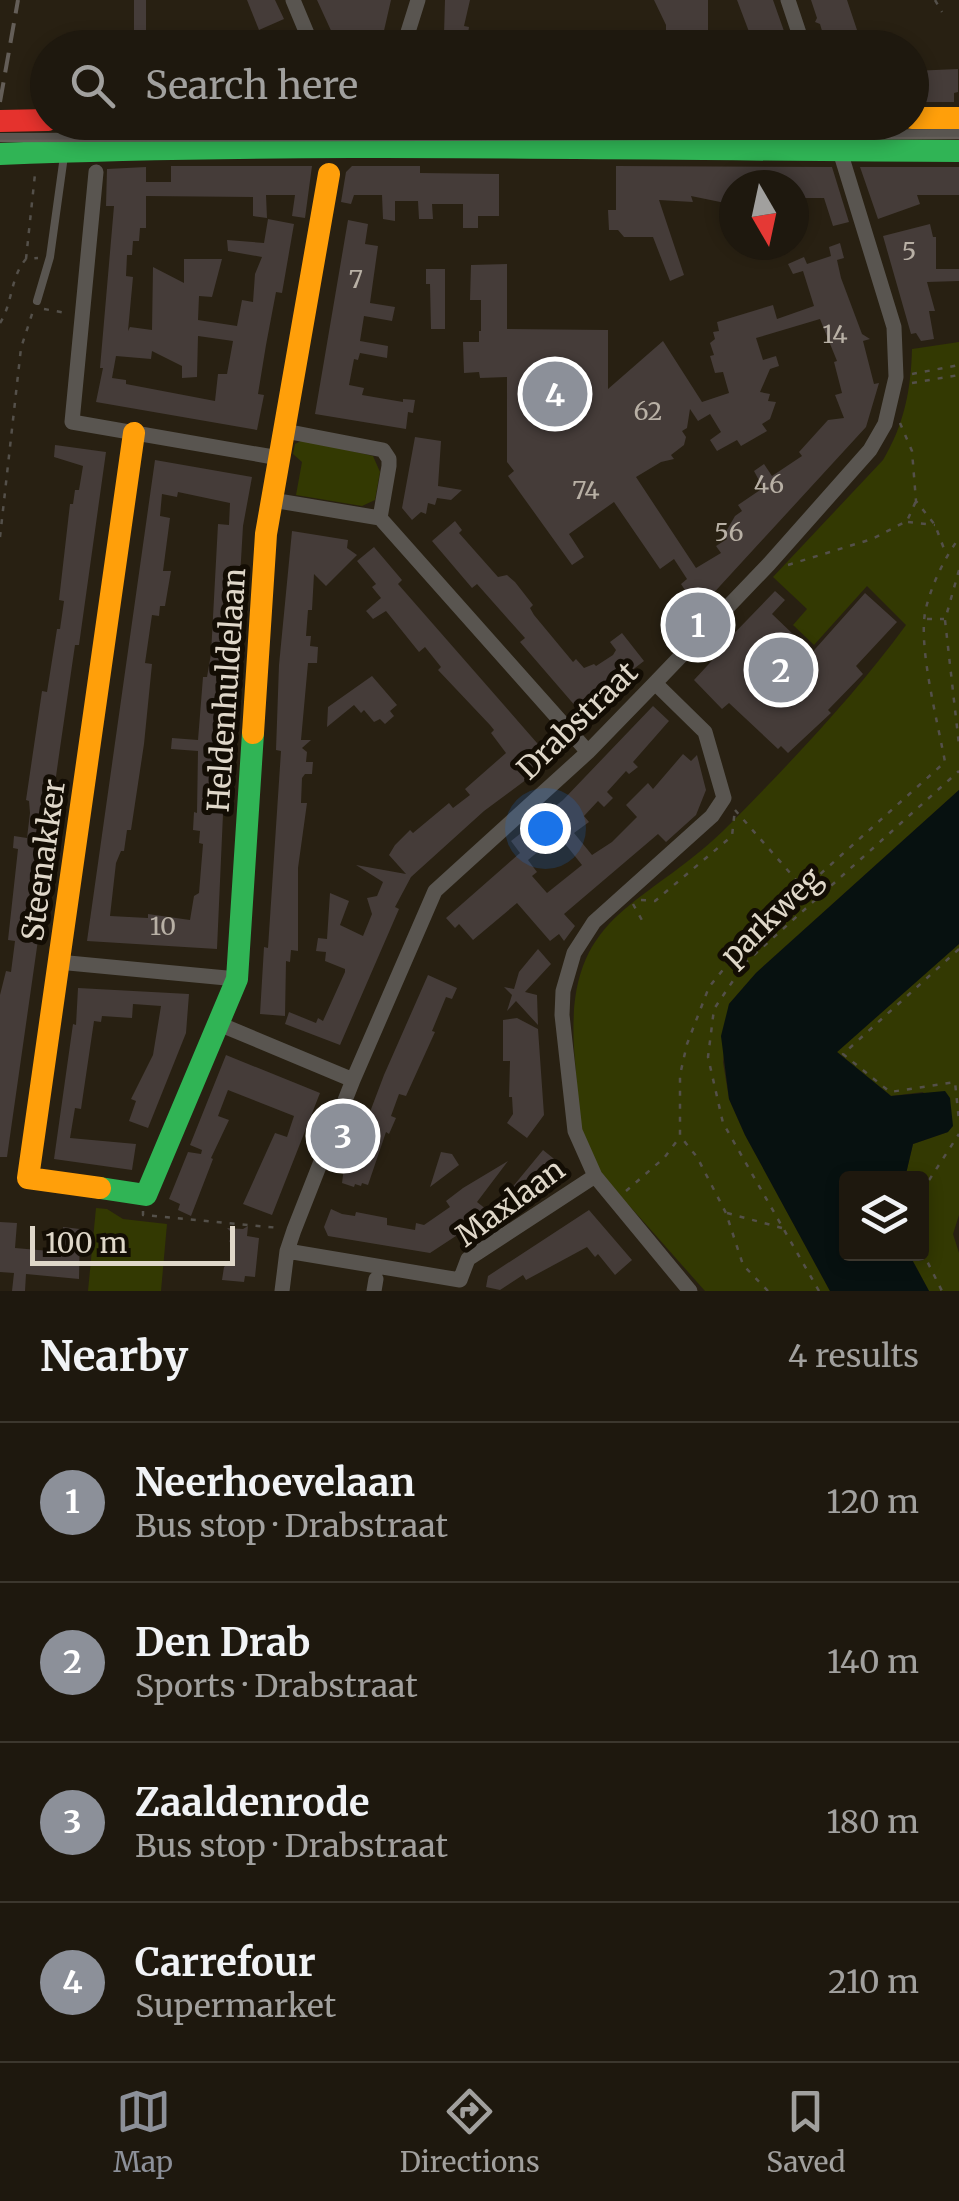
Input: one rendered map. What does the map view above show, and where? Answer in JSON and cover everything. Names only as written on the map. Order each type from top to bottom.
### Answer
[{"type":"street","points":[[293,0],[306,30]]},
{"type":"street","points":[[409,30],[418,0]]},
{"type":"street","points":[[788,0],[798,30]]},
{"type":"street","points":[[929,118],[959,118]]},
{"type":"street","points":[[0,121],[27,141],[65,151],[630,140]]},
{"type":"street","name":"Drabstraat","points":[[282,1291],[294,1230],[435,890],[588,752],[655,683],[806,523],[870,450],[885,424],[896,378],[894,327],[837,140]]},
{"type":"street","points":[[869,140],[959,151]]},
{"type":"street","points":[[96,172],[72,422],[280,458]]},
{"type":"street","name":"Heldenhuldelaan","points":[[146,1195],[237,979],[266,534],[328,174]]},
{"type":"street","points":[[284,430],[383,450],[389,466],[380,518]]},
{"type":"street","name":"Steenakker","points":[[134,433],[28,1178],[146,1195]]},
{"type":"street","points":[[272,500],[380,518],[588,752]]},
{"type":"street","points":[[655,683],[706,732],[724,798],[712,816],[582,937],[567,970],[562,1015],[573,1118],[582,1152],[595,1176],[690,1291]]},
{"type":"street","points":[[58,962],[237,979]]},
{"type":"street","points":[[219,1024],[353,1080]]},
{"type":"street","name":"Maxlaan","points":[[287,1251],[461,1285],[468,1259],[595,1176]]},
{"type":"lane","points":[[929,134],[959,134]]},
{"type":"lane","points":[[0,138],[189,140]]},
{"type":"lane","points":[[37,300],[50,257],[65,151]]},
{"type":"path","points":[[935,0],[942,12]]},
{"type":"path","points":[[0,323],[26,259],[36,180],[27,141]]},
{"type":"path","points":[[26,259],[50,257]]},
{"type":"path","points":[[0,537],[28,320],[35,308],[82,315]]},
{"type":"path","points":[[959,364],[908,375],[906,384],[959,375]]},
{"type":"path","points":[[792,552],[779,566],[827,556],[906,521],[916,502],[912,451],[898,420],[893,434]]},
{"type":"path","points":[[916,502],[935,526],[947,555]]},
{"type":"path","points":[[906,521],[935,526]]},
{"type":"path","points":[[616,1200],[664,1158],[680,1136],[680,1075],[709,986],[748,939],[944,762],[924,640],[924,618],[947,555],[959,538]]},
{"type":"path","points":[[959,570],[945,620],[959,745]]},
{"type":"path","points":[[924,618],[945,620]]},
{"type":"path","name":"parkweg","points":[[819,1291],[723,1122],[708,1057],[714,1009],[745,963],[959,771]]},
{"type":"path","points":[[643,922],[630,899],[655,901],[732,836],[734,810],[804,890]]},
{"type":"path","points":[[959,949],[844,1054],[890,1092],[955,1082],[959,1121]]},
{"type":"path","points":[[929,1180],[959,1134]]},
{"type":"path","points":[[680,1136],[697,1158],[726,1213],[743,1265],[768,1291]]},
{"type":"path","points":[[146,1195],[143,1215],[294,1230]]},
{"type":"path","points":[[726,1213],[783,1228]]},
{"type":"path","points":[[927,1261],[942,1291]]},
{"type":"green space","points":[[959,342],[959,790],[756,973],[729,1004],[723,1062],[729,1099],[830,1291],[705,1291],[609,1183],[584,1141],[579,1119],[574,1011],[581,972],[595,942],[615,919],[730,824],[822,728],[906,625],[867,586],[814,645],[793,625],[807,609],[773,577],[883,460],[905,407],[912,349]]},
{"type":"green space","points":[[303,440],[373,456],[380,472],[375,500],[362,506],[296,495],[302,462],[293,454],[295,444]]},
{"type":"green space","points":[[959,944],[959,1215],[953,1234],[959,1253],[959,1291],[929,1291],[913,1261],[929,1261],[929,1171],[907,1171],[913,1144],[948,1132],[923,1092],[891,1096],[837,1052]]},
{"type":"green space","points":[[96,1208],[107,1209],[123,1219],[167,1224],[161,1291],[88,1291]]},
{"type":"shaded area","points":[[959,790],[959,944],[837,1052],[891,1096],[945,1091],[950,1098],[953,1126],[948,1132],[913,1144],[907,1171],[839,1171],[839,1261],[913,1261],[929,1291],[830,1291],[745,1135],[729,1099],[721,1036],[729,1004],[756,973]]},
{"type":"building","points":[[134,0],[146,0],[146,30],[134,30]]},
{"type":"building","points":[[247,0],[275,0],[284,19],[259,30]]},
{"type":"building","points":[[317,0],[391,0],[384,30],[331,30]]},
{"type":"building","points":[[445,0],[470,0],[464,26],[468,30],[444,30]]},
{"type":"building","points":[[654,0],[708,0],[708,30],[666,30]]},
{"type":"building","points":[[737,0],[773,0],[784,30],[748,30]]},
{"type":"building","points":[[811,0],[847,0],[857,30],[822,30],[815,22]]},
{"type":"building","points":[[958,69],[954,102],[929,102],[929,70]]},
{"type":"building","points":[[171,166],[312,166],[305,218],[292,216],[295,195],[266,195],[267,218],[253,216],[253,197],[146,196],[146,228],[140,228],[139,241],[133,241],[132,255],[127,255],[126,276],[133,277],[128,331],[130,327],[152,330],[153,267],[184,283],[184,259],[222,259],[212,297],[199,296],[198,320],[237,326],[242,300],[253,302],[255,274],[262,257],[228,251],[227,240],[264,243],[268,219],[294,224],[282,293],[276,292],[266,345],[258,394],[264,395],[257,430],[96,402],[103,368],[114,206],[106,206],[107,169],[146,167],[146,182],[171,182]],"holes":[[[198,336],[233,341],[227,374],[218,374],[215,401],[112,378],[116,356],[151,359],[152,351],[182,366],[182,378],[197,377]]]},
{"type":"building","points":[[352,166],[420,166],[420,173],[499,174],[499,216],[478,216],[478,228],[463,228],[463,204],[432,204],[433,219],[419,219],[418,201],[395,201],[395,221],[383,219],[382,195],[354,195],[351,204],[341,202],[346,172]]},
{"type":"building","points":[[616,166],[832,167],[849,222],[833,226],[824,198],[809,198],[809,170],[719,170],[719,202],[691,196],[693,202],[659,200],[684,275],[670,281],[653,237],[624,237],[618,230],[609,230],[608,210],[616,210]]},
{"type":"building","points":[[860,167],[959,167],[959,195],[917,195],[920,204],[878,219]]},
{"type":"building","points":[[348,220],[368,224],[365,244],[378,246],[370,303],[395,307],[392,321],[364,316],[360,341],[388,346],[387,358],[360,353],[358,360],[354,359],[349,385],[364,388],[362,395],[403,402],[415,400],[413,413],[408,412],[406,429],[315,414]]},
{"type":"building","points":[[930,224],[936,237],[936,269],[959,269],[959,281],[927,282],[935,311],[929,311],[934,339],[921,341],[916,333],[911,334],[883,236]]},
{"type":"building","points":[[840,243],[844,258],[837,260],[841,278],[862,334],[870,339],[863,341],[874,384],[879,383],[866,427],[698,610],[681,584],[687,579],[674,559],[660,569],[614,502],[569,534],[584,557],[572,565],[508,476],[514,471],[507,462],[507,377],[480,378],[479,372],[464,373],[463,342],[479,342],[481,331],[481,300],[470,300],[471,265],[507,264],[507,329],[608,330],[608,389],[663,341],[702,402],[729,393],[723,372],[715,373],[710,356],[714,355],[710,343],[715,339],[713,332],[719,331],[717,322],[773,305],[777,319],[814,306],[803,271],[793,274],[788,264],[805,260],[807,264],[831,256],[829,247]],"holes":[[[820,319],[837,361],[834,362],[842,393],[835,395],[844,418],[828,420],[799,452],[802,456],[772,476],[764,464],[754,471],[763,488],[738,505],[742,511],[724,535],[727,539],[716,546],[721,553],[696,568],[636,477],[674,459],[671,455],[684,445],[686,437],[682,431],[687,428],[690,409],[698,421],[710,414],[721,432],[710,440],[717,451],[737,440],[741,446],[767,431],[762,424],[770,419],[776,402],[768,401],[770,394],[760,392],[770,369],[779,366],[776,356],[763,360],[756,338]]]},
{"type":"building","points":[[426,269],[445,269],[445,329],[431,329]]},
{"type":"building","points":[[415,437],[441,441],[438,486],[462,490],[451,500],[437,498],[435,505],[428,503],[426,514],[421,512],[412,520],[402,508]]},
{"type":"building","points":[[55,445],[106,452],[59,755],[35,926],[40,926],[7,1157],[0,1157],[0,995],[6,971],[11,972],[15,941],[8,940],[18,849],[13,848],[14,836],[27,838],[30,813],[26,800],[42,691],[47,692],[64,601],[59,600],[70,504],[75,490],[79,490],[83,466],[54,457]]},
{"type":"building","points":[[155,460],[252,477],[243,526],[234,679],[229,679],[217,949],[87,941]],"holes":[[[178,492],[230,503],[229,525],[218,524],[211,654],[207,677],[203,677],[198,740],[172,738],[171,749],[198,751],[193,830],[200,831],[199,843],[203,844],[199,893],[194,896],[190,920],[148,914],[148,918],[110,916],[116,863],[124,851],[127,830],[131,830],[144,744],[152,664],[145,663],[152,615],[159,616],[160,606],[165,606],[171,571],[163,571],[170,518],[160,516],[162,494],[177,497]]]},
{"type":"building","points":[[455,521],[462,530],[459,533],[498,577],[507,575],[515,582],[533,605],[530,608],[534,615],[573,662],[576,659],[584,668],[596,666],[613,655],[616,650],[610,642],[622,633],[644,661],[583,708],[577,708],[520,642],[525,638],[477,584],[472,588],[432,541]]},
{"type":"building","points":[[292,531],[348,540],[347,548],[357,555],[326,586],[314,574],[312,610],[308,610],[306,636],[311,636],[310,646],[318,647],[317,663],[308,663],[301,740],[311,740],[302,748],[307,752],[306,762],[313,762],[312,774],[302,778],[301,803],[307,803],[298,868],[298,951],[291,950],[290,962],[286,961],[285,1016],[260,1014],[281,751],[276,750],[279,665]]},
{"type":"building","points":[[374,547],[402,580],[398,584],[537,743],[546,740],[558,756],[484,811],[411,877],[395,907],[399,909],[340,1045],[285,1024],[289,1012],[316,1023],[318,1018],[323,1021],[345,972],[325,961],[326,952],[316,951],[318,938],[327,939],[330,893],[349,901],[340,925],[363,936],[372,914],[367,898],[377,896],[383,882],[356,865],[406,874],[389,855],[395,845],[449,803],[453,808],[470,795],[465,789],[506,753],[491,733],[494,730],[438,670],[441,667],[425,647],[419,652],[386,611],[373,619],[366,611],[381,598],[372,587],[376,584],[357,561]]},
{"type":"building","points":[[775,591],[785,600],[772,614],[795,636],[790,641],[808,657],[865,593],[897,622],[856,666],[863,674],[828,710],[831,713],[788,753],[781,746],[778,749],[729,703],[722,709],[694,680]]},
{"type":"building","points":[[372,676],[397,705],[390,711],[394,716],[385,724],[380,719],[374,722],[354,705],[327,727],[328,707]]},
{"type":"building","points":[[653,706],[669,721],[633,762],[638,767],[629,774],[626,771],[607,792],[613,798],[604,807],[598,801],[584,816],[589,822],[574,833],[592,855],[612,842],[637,817],[626,805],[648,783],[653,789],[683,754],[691,761],[697,755],[706,790],[696,815],[666,842],[658,834],[564,914],[575,926],[564,941],[559,934],[550,941],[517,903],[473,940],[459,924],[455,928],[446,918],[520,853],[511,841],[563,800]],"holes":[[[558,835],[582,865],[547,893],[532,876],[537,872],[528,860]]]},
{"type":"building","points":[[538,949],[551,964],[525,992],[537,995],[538,1025],[516,1001],[507,1011],[512,995],[504,987],[514,989],[519,972]]},
{"type":"building","points":[[428,975],[457,988],[452,999],[446,997],[406,1096],[399,1094],[391,1116],[396,1118],[389,1134],[386,1132],[368,1185],[354,1187],[342,1183],[345,1160],[351,1162]]},
{"type":"building","points":[[78,988],[189,994],[186,1033],[148,1128],[129,1121],[136,1101],[131,1099],[153,1055],[161,1006],[133,1004],[132,1018],[102,1016],[101,1022],[94,1021],[81,1109],[75,1108],[70,1138],[136,1144],[132,1170],[54,1159],[73,1024],[76,1025]]},
{"type":"building","points":[[517,1018],[538,1029],[544,1115],[527,1138],[507,1123],[513,1114],[509,1097],[510,1061],[503,1061],[503,1020]]},
{"type":"building","points":[[226,1055],[320,1093],[272,1215],[243,1204],[275,1133],[287,1137],[294,1116],[228,1090],[218,1116],[229,1120],[191,1216],[178,1210],[180,1204],[169,1199],[188,1152],[201,1154],[202,1150],[190,1145]]},
{"type":"building","points":[[543,1150],[558,1162],[544,1179],[539,1175],[524,1185],[527,1190],[498,1209],[496,1207]]},
{"type":"building","points":[[441,1152],[452,1154],[459,1165],[430,1187]]},
{"type":"building","points":[[508,1161],[477,1202],[491,1213],[430,1253],[328,1236],[324,1227],[331,1209],[342,1214],[355,1216],[356,1212],[387,1218],[387,1225],[415,1230],[416,1223],[424,1225],[450,1207],[446,1201],[463,1188]]},
{"type":"building","points":[[589,1210],[632,1260],[615,1275],[587,1247],[526,1280],[523,1275],[500,1290],[486,1287],[488,1276]]},
{"type":"building","points":[[0,1222],[17,1223],[15,1248],[61,1252],[63,1227],[80,1229],[79,1279],[26,1274],[25,1291],[12,1291],[14,1273],[0,1272]]},
{"type":"building","points":[[248,1226],[247,1236],[259,1238],[255,1277],[245,1276],[244,1282],[222,1280],[224,1267],[231,1260],[229,1241],[235,1236],[227,1228]]},
{"type":"tram line","points":[[929,138],[959,138]]},
{"type":"tram line","points":[[0,141],[320,140]]},
{"type":"railway","points":[[0,102],[18,0]]},
{"type":"traffic: fast","points":[[0,154],[360,147],[959,151]]},
{"type":"traffic: fast","points":[[100,1188],[146,1195],[237,979],[253,733]]},
{"type":"traffic: slow","points":[[929,118],[959,118]]},
{"type":"traffic: slow","points":[[253,733],[266,534],[329,174]]},
{"type":"traffic: slow","points":[[100,1188],[28,1178],[134,433]]},
{"type":"traffic: jam","points":[[0,121],[30,120]]},
{"type":"place","name":"Carrefour","points":[[555,394]]},
{"type":"place","name":"Neerhoevelaan","points":[[698,625]]},
{"type":"place","name":"Den Drab","points":[[781,670]]},
{"type":"place","name":"Zaaldenrode","points":[[343,1136]]}]
